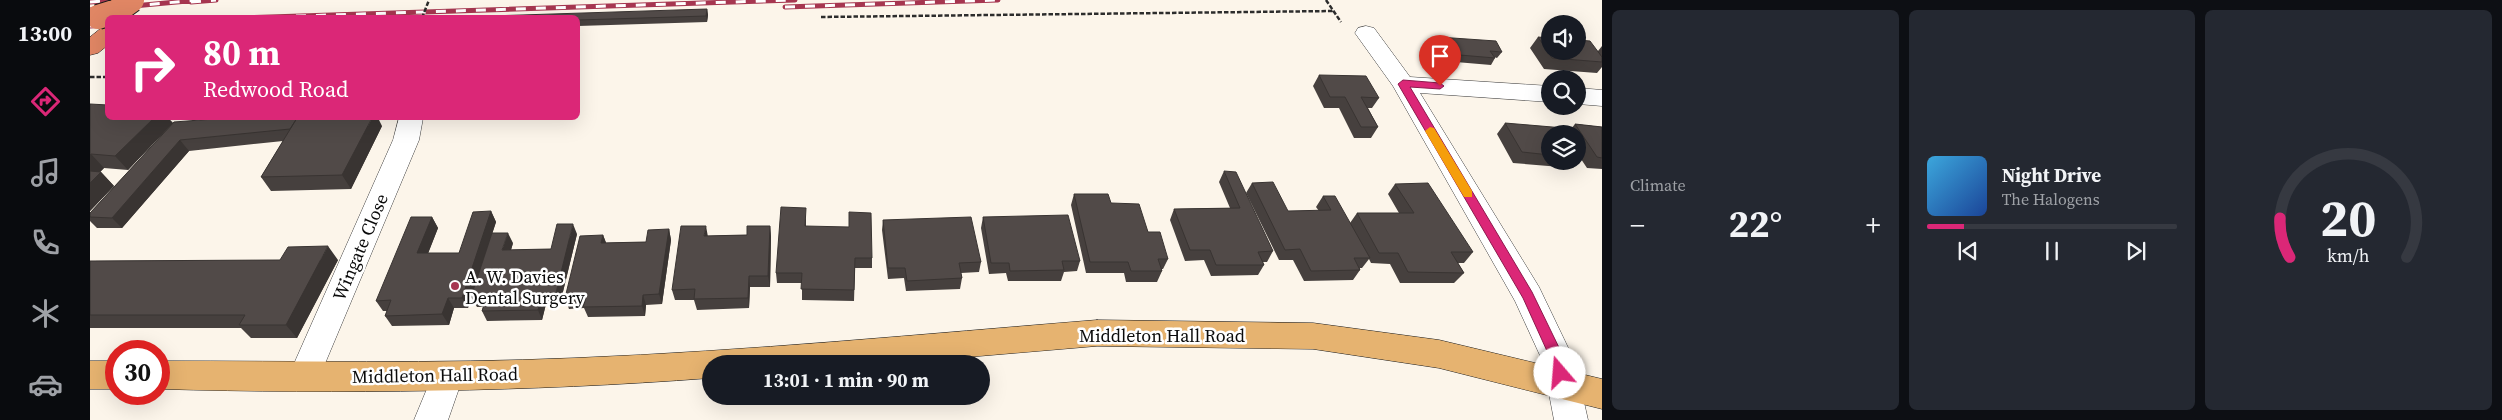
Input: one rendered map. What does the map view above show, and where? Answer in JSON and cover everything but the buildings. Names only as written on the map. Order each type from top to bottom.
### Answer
[{"type":"highway","points":[[107,15],[120,0]]},
{"type":"highway","points":[[111,15],[132,0]]},
{"type":"highway","points":[[132,15],[150,0]]},
{"type":"highway","points":[[90,48],[99,24]]},
{"type":"main road","name":"Middleton Hall Road","points":[[827,355],[1097,333],[1314,336],[1438,354],[1602,394]]},
{"type":"main road","name":"Middleton Hall Road","points":[[170,375],[447,377],[658,369],[702,365]]},
{"type":"main road","points":[[90,375],[105,375]]},
{"type":"street","points":[[1366,33],[1403,84],[1528,296],[1559,362],[1571,420]]},
{"type":"street","points":[[1403,84],[1541,93]]},
{"type":"street","points":[[1586,97],[1602,98]]},
{"type":"street","name":"Wingate Close","points":[[306,375],[406,140],[410,120]]},
{"type":"street","points":[[431,420],[447,377]]},
{"type":"path","points":[[423,15],[430,0]]},
{"type":"path","points":[[821,18],[1333,11],[1327,1]]},
{"type":"path","points":[[90,77],[105,77]]},
{"type":"railway","points":[[90,2],[117,0]]},
{"type":"railway","points":[[90,10],[198,0]]},
{"type":"railway","points":[[191,2],[216,0]]},
{"type":"railway","points":[[329,15],[795,0]]},
{"type":"railway","points":[[785,7],[998,0]]},
{"type":"railway","points":[[90,26],[105,25]]},
{"type":"slow traffic","points":[[1430,131],[1468,194]]},
{"type":"place","name":"A. W. Davies Dental Surgery","points":[[455,286]]},
{"type":"route","points":[[1440,86],[1403,84],[1528,296],[1559,362],[1560,373]]}]
